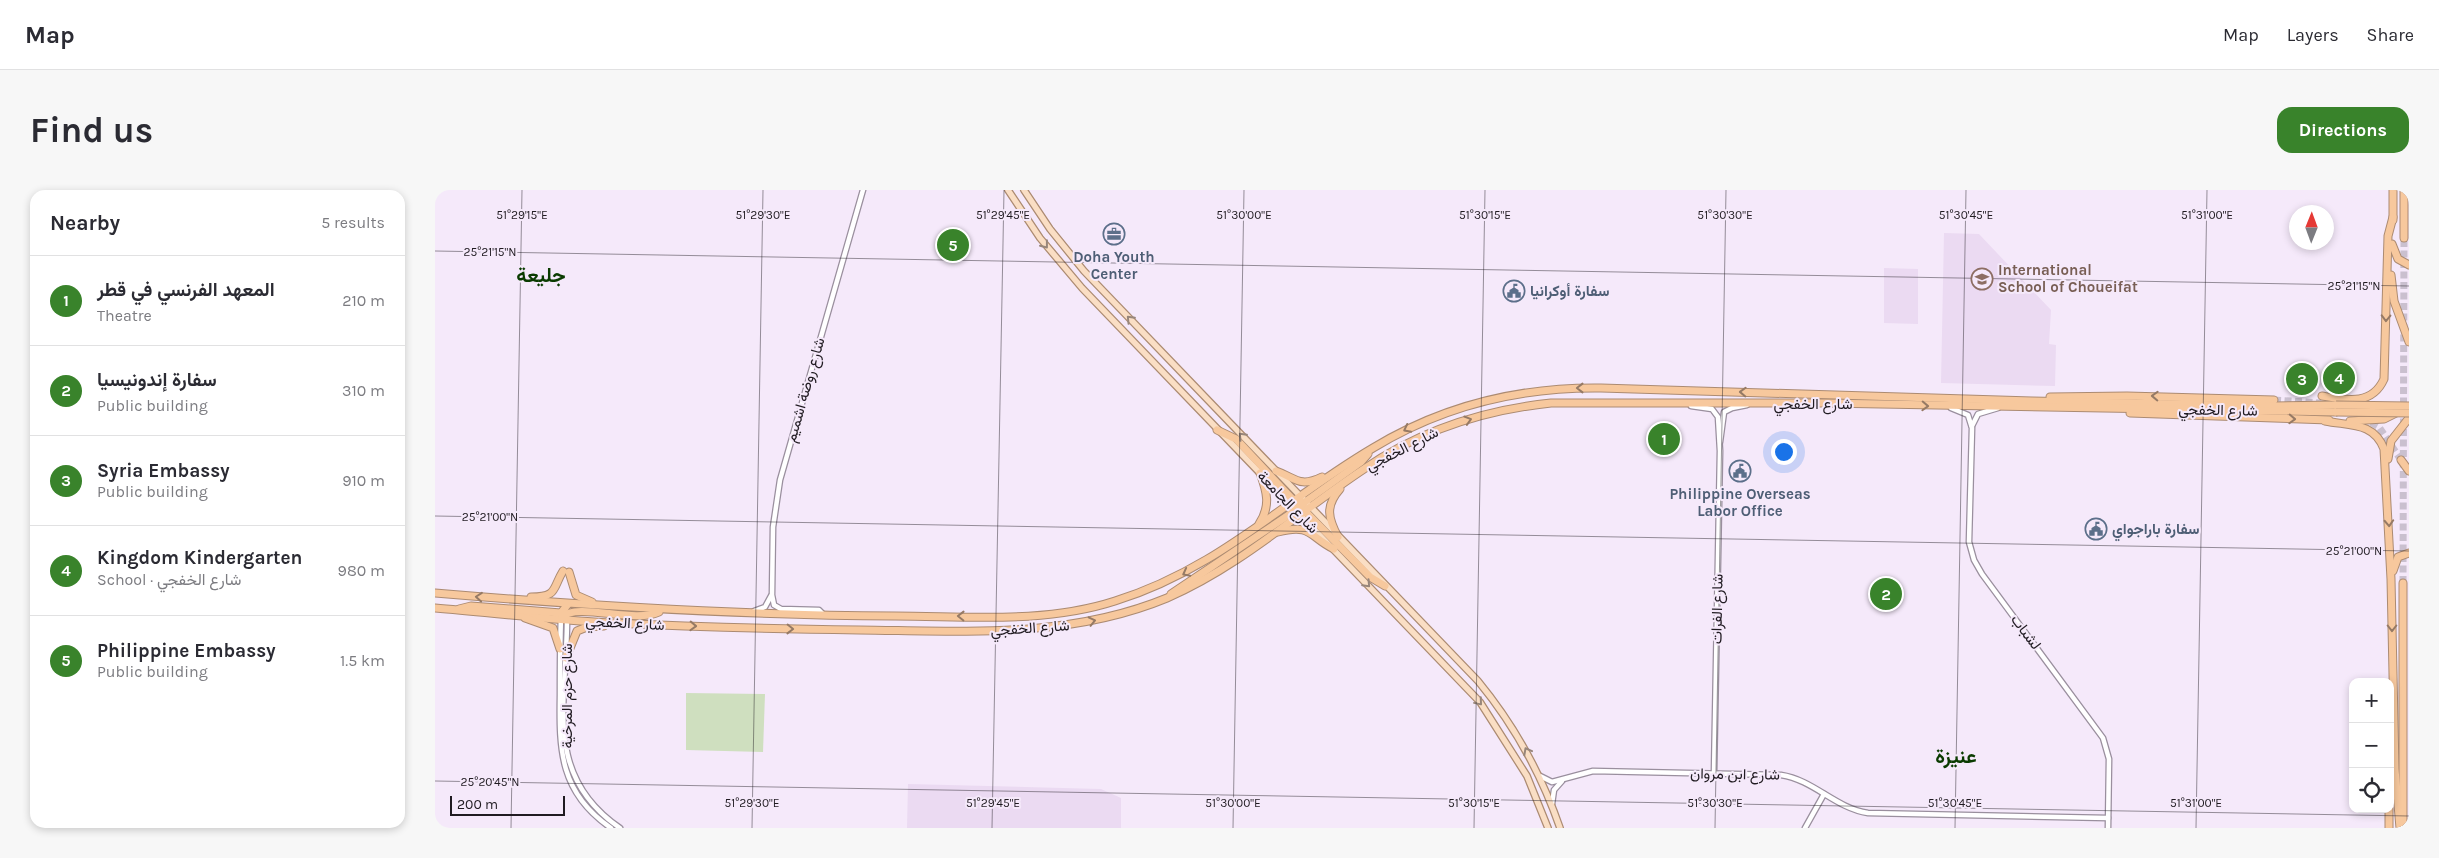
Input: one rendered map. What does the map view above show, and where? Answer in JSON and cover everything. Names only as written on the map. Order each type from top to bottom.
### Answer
[{"type":"highway","points":[[2393,190],[2391,282],[2394,300],[2409,342]]},
{"type":"highway","points":[[2404,190],[2404,238]]},
{"type":"highway","points":[[2322,396],[2363,399],[2375,394],[2384,379],[2388,236],[2393,217]]},
{"type":"highway","points":[[2392,244],[2398,259],[2409,265]]},
{"type":"highway","name":"شارع الخفجي","points":[[435,608],[524,616],[564,616],[609,623],[791,629],[1016,631],[1095,621],[1167,598],[1213,574],[1273,533],[1330,476],[1370,449],[1418,424],[1453,410],[1503,396],[1543,390],[1611,388],[2273,406],[2409,413]]},
{"type":"highway","points":[[1990,399],[2127,396],[2274,400]]},
{"type":"highway","name":"شارع الخفجي","points":[[435,593],[661,610],[824,615],[1015,617],[1092,607],[1137,594],[1177,578],[1208,561],[1257,528],[1347,481],[1405,445],[1441,428],[1497,412],[1571,401],[1749,404],[1825,403],[2001,408],[2336,409],[2409,404]]},
{"type":"highway","points":[[2073,408],[2108,412],[2325,420],[2384,418],[2396,414],[2409,404]]},
{"type":"highway","points":[[2386,474],[2391,441],[2409,418]]},
{"type":"highway","points":[[2325,420],[2370,429],[2382,442],[2386,474],[2391,579],[2392,678]]},
{"type":"highway","points":[[1217,430],[1236,440],[1370,576],[1385,586]]},
{"type":"highway","points":[[1167,598],[1186,581],[1225,558],[1361,462],[1370,449]]},
{"type":"highway","points":[[2401,460],[2409,471]]},
{"type":"highway","points":[[1276,472],[1302,483],[1330,476]]},
{"type":"highway","points":[[1257,528],[1265,514],[1268,501],[1267,490],[1260,473]]},
{"type":"highway","points":[[1338,537],[1329,519],[1328,509],[1333,498],[1347,481]]},
{"type":"highway","points":[[1273,533],[1288,529],[1305,530],[1313,533],[1334,549]]},
{"type":"highway","points":[[2391,579],[2396,560],[2400,555],[2409,553]]},
{"type":"highway","points":[[522,600],[528,597],[550,594],[566,571],[576,594],[599,606]]},
{"type":"highway","points":[[2401,828],[2403,583]]},
{"type":"highway","points":[[564,616],[565,604]]},
{"type":"highway","points":[[456,610],[471,606],[564,616],[643,616],[661,610]]},
{"type":"highway","points":[[524,616],[553,628],[560,649]]},
{"type":"highway","points":[[566,658],[577,632],[584,627],[603,626],[609,623]]},
{"type":"highway","points":[[2392,723],[2397,804],[2401,828]]},
{"type":"highway","points":[[2389,813],[2389,828]]},
{"type":"main road","name":"شارع الجامعة","points":[[1008,190],[1019,209],[1065,269],[1217,430],[1260,473],[1338,537],[1478,681],[1519,736],[1540,776],[1560,828]]},
{"type":"main road","name":"شارع الجامعة","points":[[1024,190],[1050,229],[1084,271],[1276,472],[1334,549],[1484,708],[1527,776],[1548,828]]},
{"type":"street","name":"شارع روضة اشميم","points":[[772,595],[773,527],[780,480],[863,190]]},
{"type":"street","name":"شارع الفرات","points":[[1677,403],[1715,410],[1718,417],[1720,444],[1714,774]]},
{"type":"street","name":"شارع الفرات","points":[[1720,444],[1725,412],[1732,408],[1749,404]]},
{"type":"street","points":[[1947,407],[1966,414],[1972,428]]},
{"type":"street","points":[[1972,428],[1978,414],[2001,408]]},
{"type":"street","name":"لشباب","points":[[1972,428],[1969,542],[1974,560],[1981,574],[2103,738],[2109,759],[2108,828]]},
{"type":"street","points":[[742,613],[765,607],[772,595]]},
{"type":"street","points":[[772,595],[777,607],[819,610],[824,615]]},
{"type":"street","name":"شارع حزم المرخية","points":[[564,616],[560,649],[559,731],[565,768],[575,791],[583,803],[611,828]]},
{"type":"street","name":"شارع حزم المرخية","points":[[564,616],[566,658],[564,731],[569,766],[582,794],[594,808],[620,828]]},
{"type":"street","name":"شارع ابن مروان","points":[[1540,776],[1550,782],[1593,771],[1790,776],[1807,783],[1849,809],[1868,813],[2108,818]]},
{"type":"street","points":[[1552,804],[1554,790],[1563,780]]},
{"type":"street","points":[[1805,828],[1824,794]]},
{"type":"shaded area","name":"International School of Choueifat","points":[[1944,233],[1979,234],[2051,310],[2049,344],[2056,345],[2055,386],[1941,383]]},
{"type":"shaded area","points":[[1884,268],[1918,269],[1918,324],[1884,323]]},
{"type":"shaded area","points":[[908,784],[1101,789],[1121,798],[1121,828],[907,828]]},
{"type":"green space","points":[[686,693],[765,694],[763,752],[686,750]]},
{"type":"tunnel","points":[[2403,583],[2404,238]]},
{"type":"tunnel","points":[[2274,400],[2321,403]]},
{"type":"tunnel","points":[[2353,412],[2379,427],[2401,460]]},
{"type":"place","name":"Doha Youth Center","points":[[1114,234]]},
{"type":"place","name":"Philippine Embassy","points":[[953,245]]},
{"type":"place","name":"International School of Choueifat","points":[[1982,279]]},
{"type":"place","name":"سفارة أوكرانيا","points":[[1514,291]]},
{"type":"place","name":"Kingdom Kindergarten","points":[[2339,378]]},
{"type":"place","name":"Syria Embassy","points":[[2302,379]]},
{"type":"place","name":"المعهد الفرنسي في قطر","points":[[1664,439]]},
{"type":"place","name":"Philippine Overseas Labor Office","points":[[1740,471]]},
{"type":"place","name":"سفارة باراجواي","points":[[2096,529]]},
{"type":"place","name":"سفارة إندونيسيا","points":[[1886,594]]},
{"type":"district","name":"جليعة","points":[[541,275]]},
{"type":"district","name":"عنيزة","points":[[1956,756]]}]
